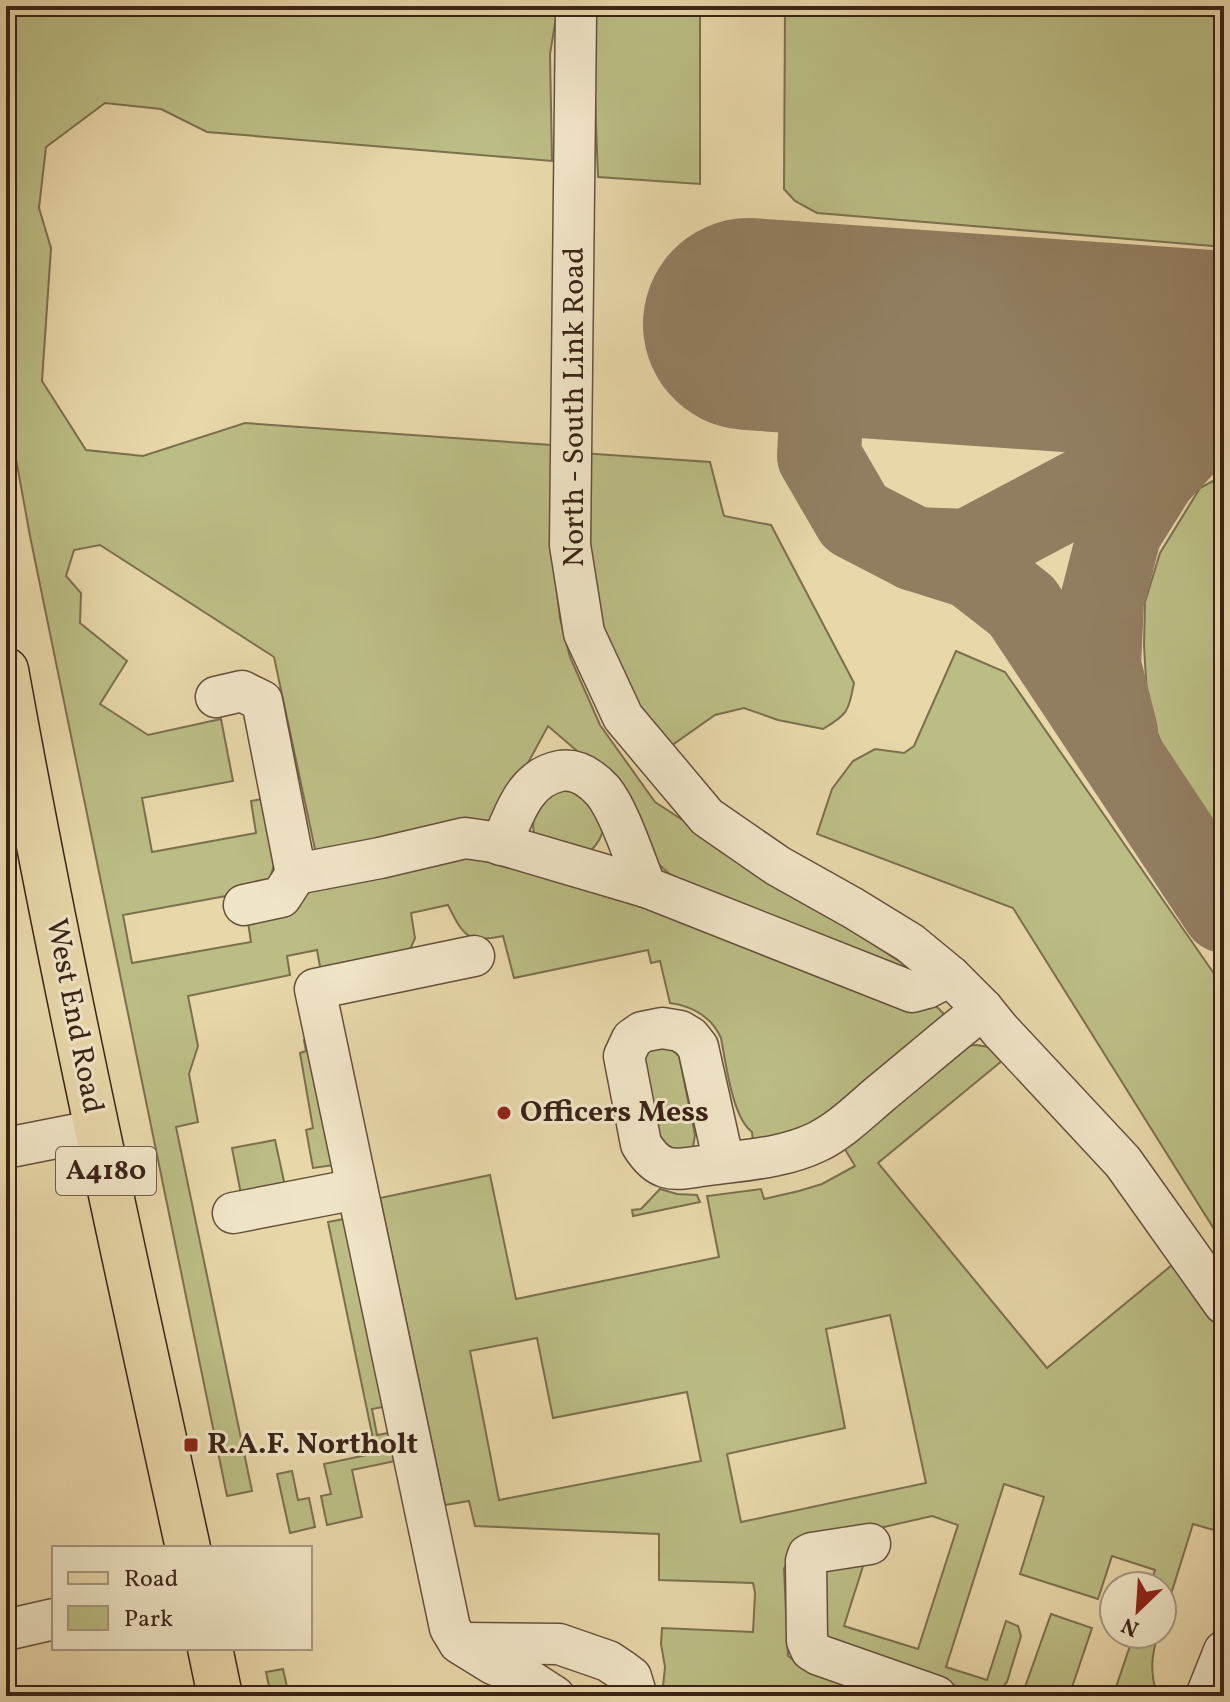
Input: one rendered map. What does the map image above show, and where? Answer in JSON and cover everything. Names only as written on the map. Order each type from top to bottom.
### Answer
[{"type":"main road","name":"West End Road","points":[[6,670],[17,796],[97,1130],[188,1546]]},
{"type":"main road","points":[[210,1650],[220,1696]]},
{"type":"street","name":"North - South Link Road","points":[[578,6],[570,545],[584,633],[623,717],[707,817],[778,866],[910,943],[950,976],[1123,1162],[1224,1304]]},
{"type":"street","points":[[216,697],[242,691],[262,701],[296,874],[281,897],[244,905]]},
{"type":"street","points":[[501,845],[516,810],[538,778],[567,770],[584,775],[602,791],[614,809],[646,887]]},
{"type":"street","points":[[296,874],[465,838],[501,845],[646,887],[912,992],[950,976]]},
{"type":"street","points":[[474,956],[315,989],[450,1628],[459,1643],[554,1696]]},
{"type":"street","points":[[724,1163],[761,1158],[816,1142],[842,1125],[983,1009]]},
{"type":"street","points":[[6,1148],[97,1130]]},
{"type":"street","points":[[233,1213],[357,1189]]},
{"type":"street","points":[[870,1544],[808,1555],[807,1641],[811,1650],[819,1655],[936,1696]]},
{"type":"street","points":[[6,1630],[52,1619]]},
{"type":"street","points":[[459,1643],[559,1644],[608,1661],[623,1671],[631,1677],[635,1696]]},
{"type":"street","points":[[1206,1696],[1224,1651]]},
{"type":"green space","points":[[6,6],[558,6],[550,54],[552,161],[207,132],[161,109],[105,103],[46,147],[39,208],[51,248],[42,381],[86,450],[143,456],[245,423],[551,445],[551,541],[560,618],[570,657],[600,725],[655,802],[908,967],[903,976],[675,879],[654,860],[598,769],[548,726],[491,831],[316,854],[274,657],[100,545],[74,550],[66,576],[81,593],[80,623],[127,661],[100,704],[148,735],[221,719],[233,781],[142,798],[152,852],[256,833],[251,801],[267,798],[274,865],[270,879],[242,893],[123,915],[132,963],[251,942],[247,916],[310,887],[457,852],[663,906],[910,1006],[936,1006],[943,1013],[945,1023],[808,1131],[753,1141],[752,1132],[745,1125],[735,1102],[721,1038],[712,1024],[700,1014],[670,1003],[660,961],[651,963],[648,950],[514,978],[503,936],[481,939],[468,935],[448,905],[411,913],[415,938],[409,952],[321,972],[317,950],[287,956],[290,975],[188,996],[198,1046],[189,1074],[198,1122],[176,1127],[252,1491],[227,1496],[30,536],[6,404]]},
{"type":"green space","points":[[595,6],[700,6],[700,184],[598,177],[592,19]]},
{"type":"green space","points":[[785,6],[1224,6],[1224,247],[817,213],[795,201],[784,189]]},
{"type":"green space","points":[[581,453],[710,462],[724,516],[771,525],[854,683],[848,706],[838,720],[823,729],[778,720],[744,708],[715,715],[668,748],[622,678],[603,630],[590,555]]},
{"type":"green space","points":[[1224,475],[1224,841],[1168,759],[1148,711],[1144,646],[1145,602],[1160,553],[1200,488]]},
{"type":"green space","points":[[956,651],[1005,672],[1224,988],[1224,1245],[1013,908],[817,834],[832,789],[853,761],[875,749],[904,753],[914,746]]},
{"type":"green space","points":[[560,788],[583,790],[604,828],[597,844],[584,856],[534,835],[533,818],[537,807]]},
{"type":"green space","points":[[312,1039],[335,1165],[313,1168],[306,1130],[313,1128],[300,1053],[306,1051],[304,1040]]},
{"type":"green space","points":[[963,1046],[988,1047],[1003,1060],[878,1163],[1047,1368],[1172,1265],[1224,1336],[1224,1533],[1193,1524],[1178,1572],[1155,1570],[1112,1556],[1107,1570],[1098,1570],[1098,1599],[1020,1574],[1044,1497],[1004,1484],[946,1667],[987,1680],[1006,1621],[1018,1626],[1021,1636],[1007,1682],[1000,1690],[984,1695],[826,1643],[825,1573],[827,1569],[865,1560],[844,1626],[918,1649],[958,1525],[932,1516],[875,1529],[789,1557],[784,1569],[788,1656],[801,1665],[894,1696],[662,1696],[665,1667],[662,1628],[753,1632],[753,1583],[659,1580],[659,1534],[475,1526],[469,1501],[445,1505],[380,1198],[490,1175],[516,1299],[719,1257],[707,1196],[761,1189],[764,1199],[822,1184],[855,1166],[843,1146]],"holes":[[[890,1315],[926,1483],[741,1522],[727,1454],[845,1428],[826,1329]],[[537,1338],[553,1418],[687,1392],[701,1461],[499,1500],[470,1351]]]},
{"type":"green space","points":[[649,1047],[671,1049],[679,1056],[695,1135],[693,1147],[684,1153],[656,1143],[642,1054]]},
{"type":"green space","points":[[275,1140],[285,1186],[241,1194],[232,1148]]},
{"type":"green space","points":[[660,1189],[697,1195],[700,1202],[633,1216],[632,1210],[641,1209]]},
{"type":"green space","points":[[349,1218],[388,1406],[372,1409],[377,1435],[394,1432],[400,1460],[352,1470],[362,1517],[327,1525],[321,1496],[331,1494],[324,1464],[376,1453],[328,1222]]},
{"type":"green space","points":[[292,1471],[298,1500],[309,1498],[315,1527],[290,1533],[277,1474]]},
{"type":"green space","points":[[1051,1614],[1092,1628],[1069,1696],[1027,1696],[1025,1687]]},
{"type":"green space","points":[[1129,1650],[1154,1650],[1152,1665],[1157,1696],[1113,1696]]},
{"type":"green space","points":[[283,1669],[289,1696],[271,1696],[266,1672]]},
{"type":"taxiway","points":[[905,336],[858,355],[835,379],[821,417],[819,456],[855,518],[915,549],[972,567],[1022,606],[1224,911]]},
{"type":"taxiway","points":[[1116,732],[1099,665],[1102,601],[1120,531],[1155,475],[1200,427],[1224,413]]},
{"type":"taxiway","points":[[915,549],[968,551],[1177,440]]},
{"type":"runway","points":[[749,324],[1224,357]]},
{"type":"place","name":"Officers Mess","points":[[504,1113]]},
{"type":"place","name":"R.A.F. Northolt","points":[[191,1445]]}]
